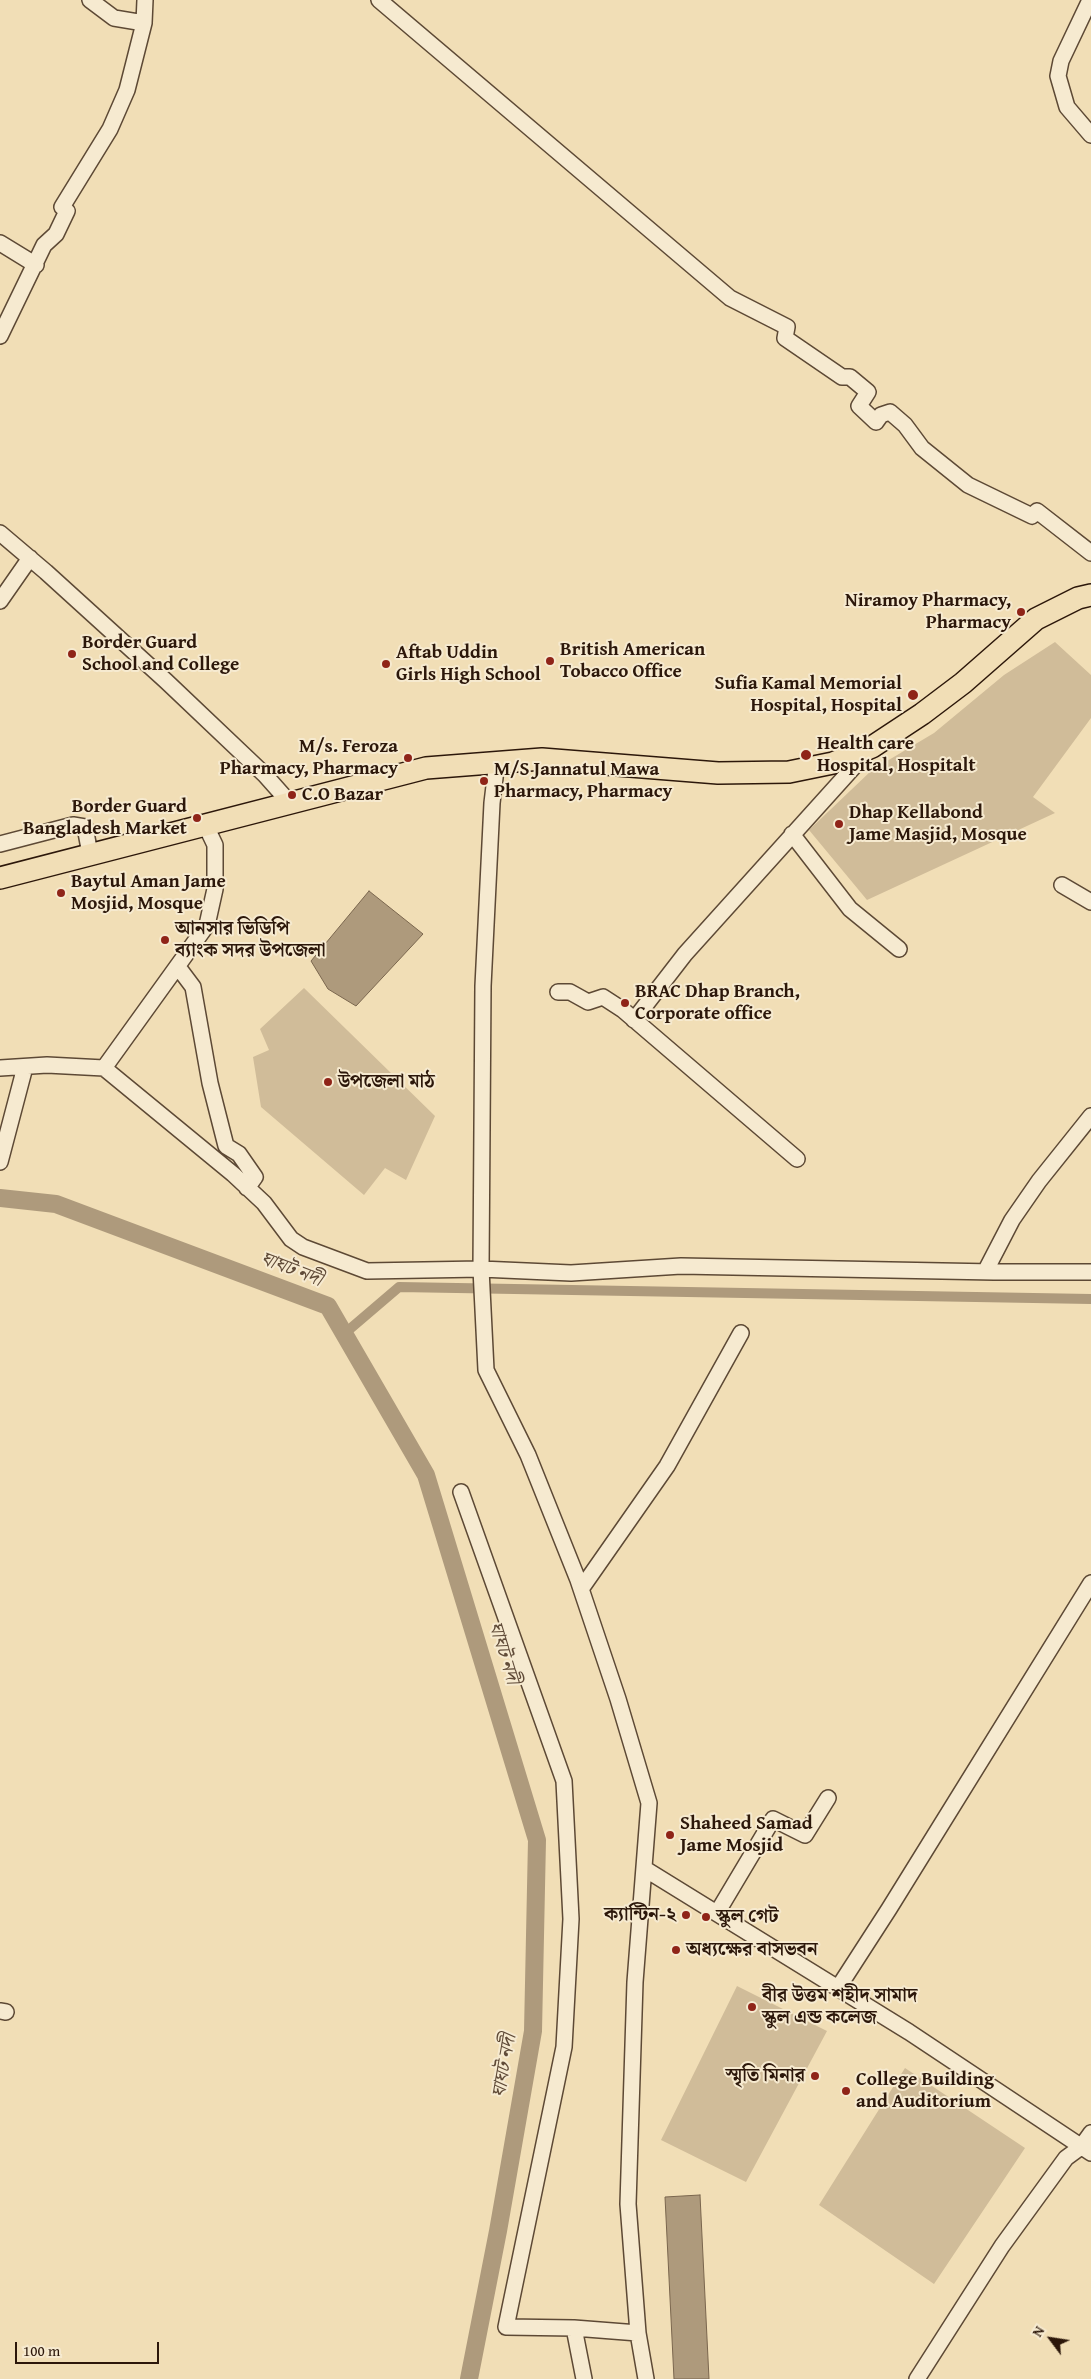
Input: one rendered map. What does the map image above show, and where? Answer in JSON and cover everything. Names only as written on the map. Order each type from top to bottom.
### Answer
[{"type":"highway","points":[[0,878],[288,802],[426,768],[542,759],[718,773],[789,772],[833,763],[872,747],[922,714],[963,683],[1036,619],[1078,598],[1091,595]]},
{"type":"street","points":[[90,0],[114,18],[144,23]]},
{"type":"street","points":[[0,336],[36,265],[44,245],[56,234],[67,211],[62,207],[113,121],[127,90],[144,23],[146,0]]},
{"type":"street","points":[[379,0],[730,298],[787,327],[785,338],[842,376],[850,377],[868,392],[859,406],[876,422],[881,415],[890,412],[905,424],[922,448],[968,485],[1032,516],[1037,511],[1091,553]]},
{"type":"street","points":[[1090,0],[1061,61],[1058,76],[1067,107],[1091,135]]},
{"type":"street","points":[[0,243],[36,265]]},
{"type":"street","points":[[0,533],[208,720],[265,775],[288,802]]},
{"type":"street","points":[[0,601],[30,558]]},
{"type":"street","points":[[634,1020],[685,954],[872,747]]},
{"type":"street","points":[[497,761],[492,803],[483,986],[482,1272],[486,1370],[528,1455],[582,1589],[649,1803],[635,1982],[628,2204],[638,2333],[646,2379]]},
{"type":"street","points":[[104,1068],[207,925],[214,889],[215,845],[204,824]]},
{"type":"street","points":[[0,844],[73,825],[86,827],[90,854]]},
{"type":"street","points":[[792,834],[850,908],[899,949]]},
{"type":"street","points":[[1062,885],[1089,897]]},
{"type":"street","points":[[178,967],[193,987],[210,1084],[226,1146],[239,1154],[255,1177],[247,1188]]},
{"type":"street","points":[[558,992],[570,992],[588,1002],[603,997],[623,1010],[797,1159]]},
{"type":"street","points":[[0,1162],[25,1067]]},
{"type":"street","points":[[0,1068],[104,1068],[264,1203],[292,1238],[303,1247],[366,1271],[571,1273],[681,1266],[985,1272],[1091,1272]]},
{"type":"street","points":[[985,1272],[1012,1220],[1039,1181],[1091,1116]]},
{"type":"street","points":[[582,1589],[667,1466],[741,1333]]},
{"type":"street","points":[[461,1492],[564,1781],[571,1919],[564,2047],[506,2327],[574,2328],[638,2333]]},
{"type":"street","points":[[838,1988],[900,1893],[1091,1583]]},
{"type":"street","points":[[717,1913],[773,1819],[805,1835],[828,1798]]},
{"type":"street","points":[[645,1869],[909,2032],[1086,2150]]},
{"type":"street","points":[[1086,2150],[1091,2133]]},
{"type":"street","points":[[917,2379],[1002,2246],[1066,2158],[1086,2150]]},
{"type":"street","points":[[574,2328],[584,2379]]},
{"type":"shaded area","points":[[1055,642],[1091,675],[1091,718],[1033,797],[1055,813],[867,900],[809,830],[872,770],[934,733],[1004,675]]},
{"type":"shaded area","points":[[369,891],[423,934],[356,1006],[328,989],[311,961]]},
{"type":"shaded area","name":"উপজেলা মাঠ","points":[[304,988],[435,1116],[406,1180],[385,1168],[364,1195],[261,1107],[253,1057],[269,1050],[260,1029]]},
{"type":"shaded area","points":[[737,1986],[827,2031],[746,2182],[661,2140]]},
{"type":"shaded area","points":[[905,2068],[1025,2148],[934,2284],[819,2205]]},
{"type":"shaded area","points":[[700,2195],[709,2379],[674,2379],[665,2197]]},
{"type":"waterway","name":"ঘাঘট নদী","points":[[0,1198],[56,1204],[328,1306],[426,1475],[537,1840],[533,2031],[498,2231],[469,2379]]},
{"type":"waterway","points":[[344,1334],[399,1287],[1091,1299]]},
{"type":"place","name":"Niramoy Pharmacy, Pharmacy","points":[[1021,612]]},
{"type":"place","name":"Border Guard School and College","points":[[72,654]]},
{"type":"place","name":"British American Tobacco Office","points":[[550,661]]},
{"type":"place","name":"Aftab Uddin Girls High School","points":[[386,664]]},
{"type":"place","name":"Sufia Kamal Memorial Hospital, Hospital","points":[[913,695]]},
{"type":"place","name":"Health care Hospital, Hospitalt","points":[[806,755]]},
{"type":"place","name":"M/s. Feroza Pharmacy, Pharmacy","points":[[408,758]]},
{"type":"place","name":"M/S Jannatul Mawa Pharmacy, Pharmacy","points":[[484,781]]},
{"type":"place","name":"C.O Bazar","points":[[292,795]]},
{"type":"place","name":"Border Guard Bangladesh Market","points":[[197,818]]},
{"type":"place","name":"Dhap Kellabond Jame Masjid, Mosque","points":[[839,824]]},
{"type":"place","name":"Baytul Aman Jame Mosjid, Mosque","points":[[61,893]]},
{"type":"place","name":"আনসার ভিডিপি ব্যাংক সদর উপজেলা","points":[[165,940]]},
{"type":"place","name":"BRAC Dhap Branch, Corporate office","points":[[625,1003]]},
{"type":"place","name":"উপজেলা মাঠ","points":[[328,1082]]},
{"type":"place","name":"Shaheed Samad Jame Mosjid","points":[[670,1835]]},
{"type":"place","name":"ক্যান্টিন-২","points":[[686,1915]]},
{"type":"place","name":"স্কুল গেট","points":[[706,1917]]},
{"type":"place","name":"অধ্যক্ষের বাসভবন","points":[[676,1950]]},
{"type":"place","name":"বীর উত্তম শহীদ সামাদ স্কুল এন্ড কলেজ","points":[[752,2007]]},
{"type":"place","name":"স্মৃতি মিনার","points":[[815,2076]]},
{"type":"place","name":"College Building and Auditorium","points":[[846,2091]]}]
